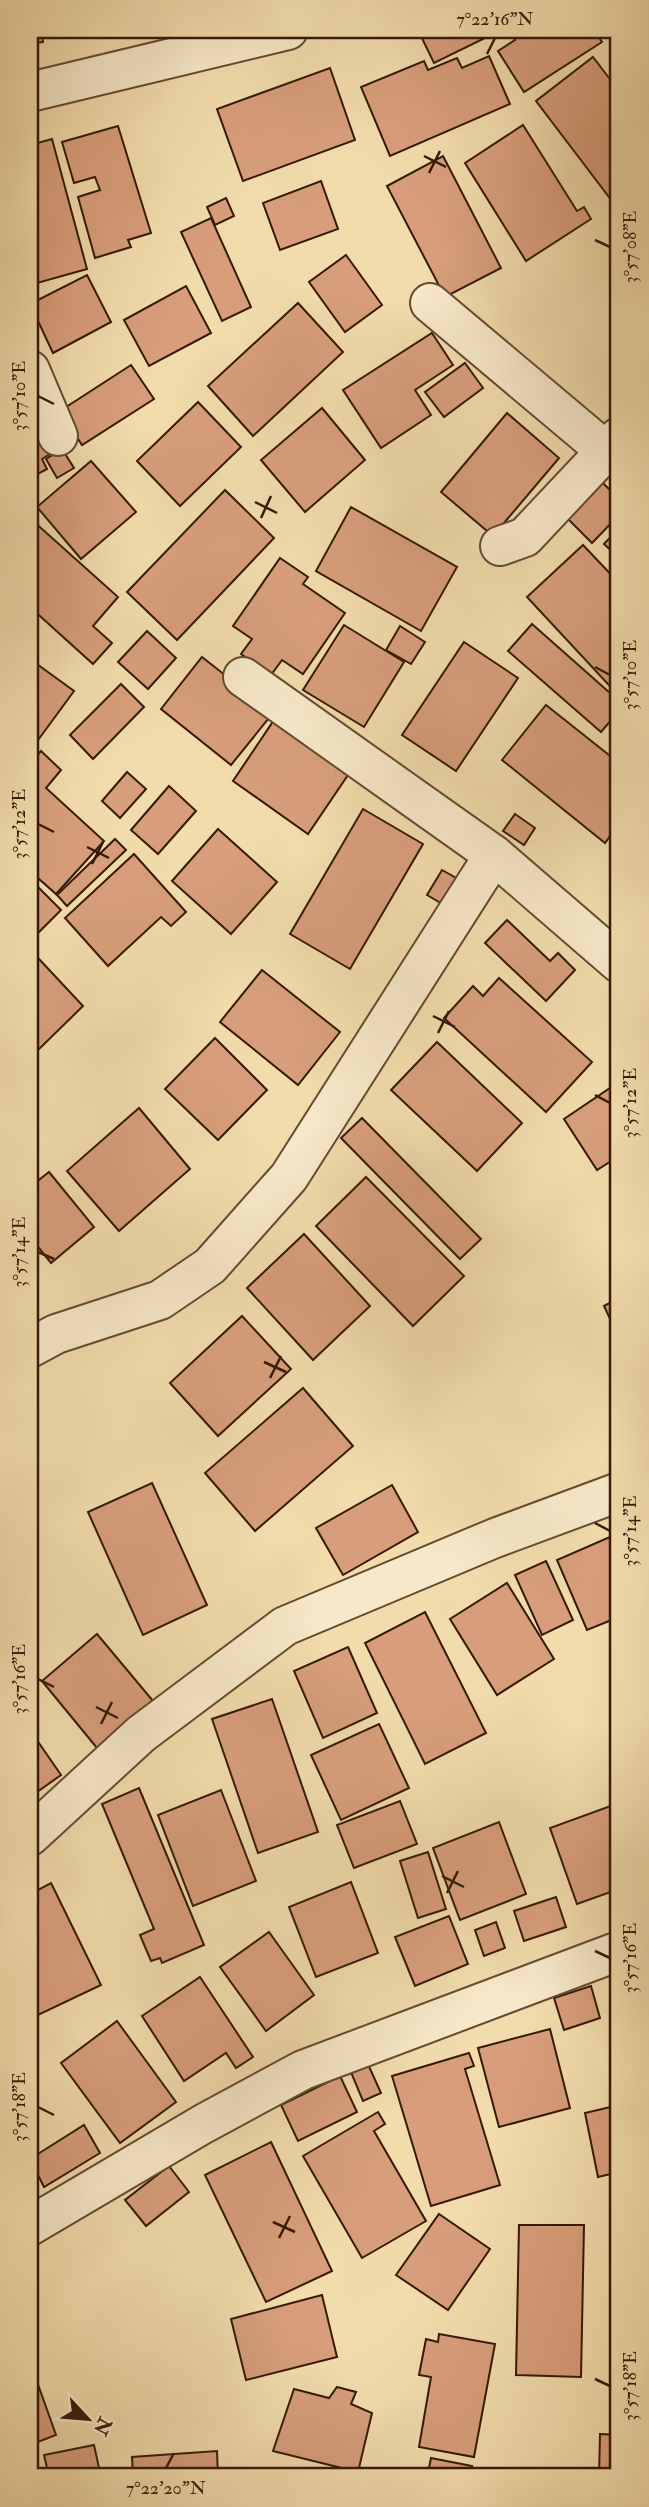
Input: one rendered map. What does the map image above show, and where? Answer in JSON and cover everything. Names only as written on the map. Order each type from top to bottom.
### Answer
[{"type":"street","points":[[30,92],[288,30]]},
{"type":"street","points":[[430,303],[612,444],[525,537],[500,546]]},
{"type":"street","points":[[30,370],[58,436]]},
{"type":"street","points":[[243,677],[494,855],[619,963]]},
{"type":"street","points":[[30,1348],[55,1334],[160,1300],[210,1266],[289,1177],[494,855]]},
{"type":"street","points":[[30,1836],[141,1734],[285,1626],[495,1538],[619,1492]]},
{"type":"street","points":[[30,2226],[203,2124],[303,2070],[619,1951]]},
{"type":"building","points":[[30,30],[41,30],[43,42],[30,44]]},
{"type":"building","points":[[168,30],[199,30],[201,34],[171,42]]},
{"type":"building","points":[[418,30],[483,30],[487,37],[434,63]]},
{"type":"building","points":[[509,30],[594,30],[602,42],[524,92],[498,51],[515,40]]},
{"type":"building","points":[[489,56],[510,104],[390,156],[361,87],[424,61],[428,70],[457,58],[462,68]]},
{"type":"building","points":[[593,57],[619,91],[619,189],[609,197],[536,101]]},
{"type":"building","points":[[330,68],[355,140],[243,181],[217,109]]},
{"type":"building","points":[[523,125],[577,211],[584,207],[591,219],[526,261],[465,163]]},
{"type":"building","points":[[118,126],[151,233],[128,240],[131,247],[95,258],[78,197],[100,190],[95,177],[74,183],[62,142]]},
{"type":"building","points":[[52,139],[87,269],[30,285],[30,145]]},
{"type":"building","points":[[443,156],[501,268],[445,297],[387,186]]},
{"type":"building","points":[[321,181],[338,229],[280,250],[263,203]]},
{"type":"building","points":[[226,198],[234,216],[215,225],[207,207]]},
{"type":"building","points":[[211,218],[251,307],[222,321],[181,232]]},
{"type":"building","points":[[346,255],[382,305],[345,332],[309,282]]},
{"type":"building","points":[[87,275],[111,322],[53,353],[30,304]]},
{"type":"building","points":[[186,286],[211,333],[149,366],[124,320]]},
{"type":"building","points":[[298,303],[343,352],[253,436],[208,386]]},
{"type":"building","points":[[432,333],[453,365],[415,390],[431,415],[381,448],[343,390]]},
{"type":"building","points":[[465,363],[483,388],[444,417],[425,392]]},
{"type":"building","points":[[131,365],[154,399],[82,445],[60,411]]},
{"type":"building","points":[[198,402],[241,447],[180,506],[137,461]]},
{"type":"building","points":[[322,408],[365,460],[305,512],[261,460]]},
{"type":"building","points":[[507,413],[559,458],[493,536],[441,492]]},
{"type":"building","points":[[30,416],[50,454],[42,459],[47,469],[30,478]]},
{"type":"building","points":[[62,449],[74,468],[57,478],[46,459]]},
{"type":"building","points":[[91,461],[136,512],[81,559],[37,507]]},
{"type":"building","points":[[601,481],[619,499],[619,515],[592,543],[566,517]]},
{"type":"building","points":[[225,490],[274,538],[177,640],[127,592]]},
{"type":"building","points":[[351,507],[457,567],[421,631],[316,571]]},
{"type":"building","points":[[32,520],[118,597],[93,626],[112,643],[93,664],[30,607]]},
{"type":"building","points":[[619,528],[619,558],[604,544]]},
{"type":"building","points":[[583,545],[619,583],[619,696],[527,597]]},
{"type":"building","points":[[280,558],[308,577],[303,584],[345,613],[303,674],[282,660],[271,675],[241,654],[252,639],[233,626]]},
{"type":"building","points":[[532,624],[619,701],[619,711],[601,732],[508,651]]},
{"type":"building","points":[[344,625],[404,662],[364,727],[303,690]]},
{"type":"building","points":[[400,626],[425,642],[411,664],[386,650]]},
{"type":"building","points":[[147,631],[176,658],[148,689],[118,662]]},
{"type":"building","points":[[464,642],[518,678],[456,771],[402,735]]},
{"type":"building","points":[[202,657],[273,713],[231,765],[161,709]]},
{"type":"building","points":[[30,659],[74,691],[30,751]]},
{"type":"building","points":[[121,684],[144,707],[93,759],[70,735]]},
{"type":"building","points":[[546,705],[619,763],[619,824],[605,843],[502,760]]},
{"type":"building","points":[[274,720],[350,772],[308,834],[233,781]]},
{"type":"building","points":[[41,751],[61,770],[46,788],[104,841],[56,894],[30,871],[30,763]]},
{"type":"building","points":[[127,772],[146,789],[120,818],[102,801]]},
{"type":"building","points":[[169,786],[196,811],[158,854],[131,830]]},
{"type":"building","points":[[363,809],[423,844],[350,969],[290,934]]},
{"type":"building","points":[[515,814],[535,828],[524,845],[503,831]]},
{"type":"building","points":[[218,829],[277,882],[231,934],[172,881]]},
{"type":"building","points":[[115,839],[126,850],[67,906],[57,895]]},
{"type":"building","points":[[134,854],[186,912],[171,926],[161,917],[108,966],[65,918]]},
{"type":"building","points":[[442,870],[460,880],[444,905],[427,895]]},
{"type":"building","points":[[30,879],[61,910],[30,941]]},
{"type":"building","points":[[507,920],[550,961],[558,953],[575,970],[546,1001],[485,943]]},
{"type":"building","points":[[39,959],[83,1006],[31,1057],[30,967]]},
{"type":"building","points":[[262,970],[340,1032],[298,1085],[220,1022]]},
{"type":"building","points":[[499,978],[592,1062],[546,1112],[444,1018],[473,986],[483,996]]},
{"type":"building","points":[[215,1038],[267,1090],[218,1140],[165,1089]]},
{"type":"building","points":[[437,1042],[522,1123],[477,1171],[391,1090]]},
{"type":"building","points":[[619,1082],[619,1156],[597,1170],[564,1119]]},
{"type":"building","points":[[139,1108],[190,1169],[119,1231],[67,1171]]},
{"type":"building","points":[[362,1118],[481,1239],[460,1259],[341,1138]]},
{"type":"building","points":[[49,1172],[94,1227],[51,1263],[30,1237],[30,1187]]},
{"type":"building","points":[[366,1177],[464,1276],[413,1326],[316,1226]]},
{"type":"building","points":[[304,1234],[370,1306],[313,1360],[247,1288]]},
{"type":"building","points":[[619,1298],[619,1338],[604,1306]]},
{"type":"building","points":[[242,1316],[291,1369],[218,1436],[170,1383]]},
{"type":"building","points":[[303,1388],[353,1446],[255,1531],[205,1473]]},
{"type":"building","points":[[152,1483],[207,1605],[143,1635],[88,1512]]},
{"type":"building","points":[[392,1485],[418,1532],[343,1575],[316,1528]]},
{"type":"building","points":[[619,1533],[619,1617],[587,1630],[557,1560]]},
{"type":"building","points":[[546,1561],[573,1620],[542,1635],[515,1575]]},
{"type":"building","points":[[507,1583],[554,1659],[497,1695],[450,1619]]},
{"type":"building","points":[[425,1612],[486,1733],[425,1764],[365,1643]]},
{"type":"building","points":[[97,1634],[153,1701],[97,1748],[42,1681]]},
{"type":"building","points":[[348,1647],[377,1713],[323,1738],[294,1671]]},
{"type":"building","points":[[272,1699],[318,1832],[258,1853],[212,1719]]},
{"type":"building","points":[[379,1724],[409,1788],[341,1820],[311,1755]]},
{"type":"building","points":[[30,1730],[61,1775],[30,1797]]},
{"type":"building","points":[[139,1788],[204,1945],[162,1963],[160,1958],[151,1961],[140,1935],[154,1929],[102,1804]]},
{"type":"building","points":[[221,1790],[256,1881],[193,1906],[158,1815]]},
{"type":"building","points":[[400,1801],[417,1844],[354,1868],[337,1825]]},
{"type":"building","points":[[616,1804],[619,1814],[619,1889],[577,1904],[550,1828]]},
{"type":"building","points":[[499,1822],[526,1894],[460,1920],[433,1848]]},
{"type":"building","points":[[428,1852],[446,1909],[418,1918],[400,1861]]},
{"type":"building","points":[[351,1882],[378,1953],[316,1977],[289,1907]]},
{"type":"building","points":[[51,1883],[101,1985],[38,2015],[30,1999],[30,1894]]},
{"type":"building","points":[[556,1897],[566,1927],[524,1941],[514,1911]]},
{"type":"building","points":[[449,1916],[468,1964],[415,1986],[395,1937]]},
{"type":"building","points":[[496,1922],[505,1948],[484,1956],[475,1930]]},
{"type":"building","points":[[269,1932],[314,1995],[266,2031],[220,1967]]},
{"type":"building","points":[[200,1977],[253,2057],[236,2068],[226,2053],[184,2081],[142,2016]]},
{"type":"building","points":[[591,1986],[600,2018],[564,2030],[554,1998]]},
{"type":"building","points":[[117,2021],[176,2102],[120,2143],[61,2063]]},
{"type":"building","points":[[550,2029],[570,2108],[499,2127],[478,2048]]},
{"type":"building","points":[[469,2053],[474,2066],[465,2069],[500,2185],[431,2206],[392,2076]]},
{"type":"building","points":[[367,2062],[381,2093],[363,2101],[350,2070]]},
{"type":"building","points":[[340,2076],[357,2112],[298,2141],[281,2105]]},
{"type":"building","points":[[619,2105],[619,2172],[598,2177],[585,2113]]},
{"type":"building","points":[[378,2112],[385,2124],[374,2131],[426,2221],[362,2258],[303,2156]]},
{"type":"building","points":[[84,2125],[100,2153],[44,2187],[30,2159]]},
{"type":"building","points":[[271,2142],[332,2271],[266,2302],[205,2175]]},
{"type":"building","points":[[169,2166],[189,2192],[146,2226],[125,2200]]},
{"type":"building","points":[[439,2214],[490,2249],[448,2310],[396,2275]]},
{"type":"building","points":[[519,2225],[584,2225],[581,2377],[516,2375]]},
{"type":"building","points":[[322,2295],[337,2357],[246,2380],[231,2319]]},
{"type":"building","points":[[439,2334],[495,2344],[474,2457],[419,2447],[431,2377],[419,2375],[426,2339],[438,2342]]},
{"type":"building","points":[[30,2362],[56,2435],[30,2445]]},
{"type":"building","points":[[337,2387],[356,2392],[351,2404],[372,2413],[358,2472],[273,2451],[294,2389],[329,2398]]},
{"type":"building","points":[[600,2434],[619,2435],[619,2477],[599,2477]]},
{"type":"building","points":[[94,2445],[101,2477],[49,2477],[44,2455]]},
{"type":"building","points":[[217,2451],[218,2477],[133,2477],[132,2457]]},
{"type":"building","points":[[431,2458],[472,2466],[469,2477],[427,2477]]}]
